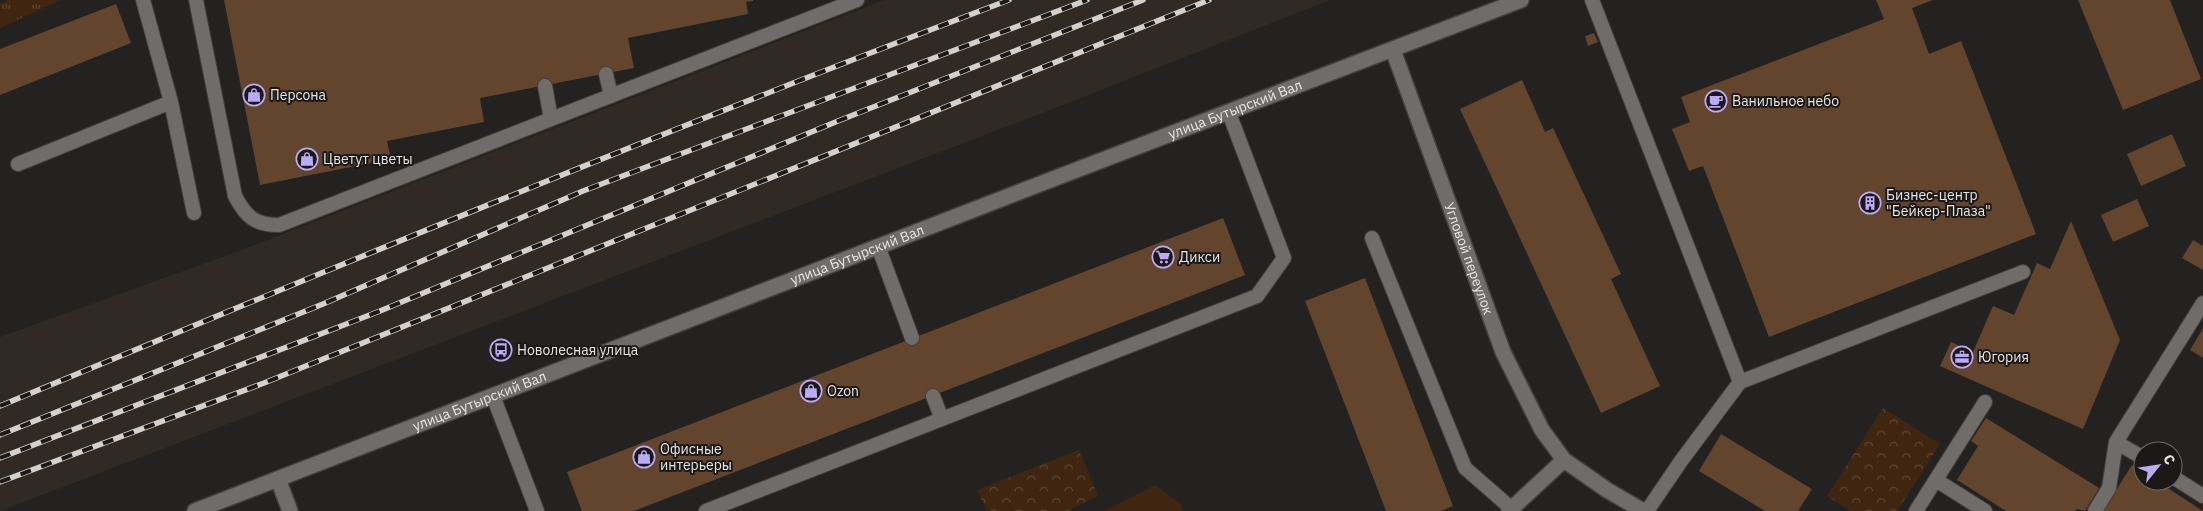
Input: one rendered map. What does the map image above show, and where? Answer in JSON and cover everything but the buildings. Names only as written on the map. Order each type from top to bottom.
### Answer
[{"type":"street","name":"улица Бутырский Вал","points":[[195,511],[878,246],[1521,0]]},
{"type":"street","name":"Угловой переулок","points":[[1393,50],[1504,352],[1542,430],[1564,460],[1607,490],[1645,511]]},
{"type":"street","points":[[1510,510],[1564,460]]},
{"type":"street","points":[[278,479],[290,511]]},
{"type":"lane","points":[[144,0],[171,102],[194,213]]},
{"type":"lane","points":[[196,0],[235,196],[243,210],[259,222],[279,225],[857,0]]},
{"type":"lane","points":[[1592,0],[1740,382]]},
{"type":"lane","points":[[606,74],[611,96]]},
{"type":"lane","points":[[545,86],[551,119]]},
{"type":"lane","points":[[18,164],[171,102]]},
{"type":"lane","points":[[706,511],[1257,296],[1284,258],[1228,113]]},
{"type":"lane","points":[[1372,238],[1465,468],[1510,510]]},
{"type":"lane","points":[[878,246],[912,338]]},
{"type":"lane","points":[[1645,511],[1740,382],[2024,272]]},
{"type":"lane","points":[[2095,511],[2109,488],[2116,442],[2203,303]]},
{"type":"lane","points":[[493,396],[537,511]]},
{"type":"lane","points":[[933,396],[942,419]]},
{"type":"lane","points":[[1916,511],[1985,402]]},
{"type":"lane","points":[[2116,442],[2133,452]]},
{"type":"lane","points":[[1936,480],[1986,511]]},
{"type":"lane","points":[[2183,483],[2203,496]]},
{"type":"shaded area","points":[[884,0],[1330,0],[1050,110],[0,511],[0,337],[239,251]]},
{"type":"green space","points":[[8,0],[61,0],[0,28],[0,4]]},
{"type":"green space","points":[[1883,408],[1940,444],[1897,511],[1851,511],[1827,496]]},
{"type":"green space","points":[[1079,450],[1098,496],[1068,511],[987,511],[977,490]]},
{"type":"green space","points":[[1155,485],[1180,503],[1183,511],[1104,511]]},
{"type":"railway","points":[[0,406],[629,148],[1009,0]]},
{"type":"railway","points":[[0,435],[323,304],[583,191],[1087,0]]},
{"type":"railway","points":[[0,458],[380,311],[838,121],[1143,0]]},
{"type":"railway","points":[[0,482],[264,383],[1209,0]]},
{"type":"place","name":"Персона","points":[[254,95]]},
{"type":"place","name":"Ванильное небо","points":[[1716,101]]},
{"type":"place","name":"Цветут цветы","points":[[307,159]]},
{"type":"place","name":"Бизнес-центр \"Бейкер-Плаза\"","points":[[1870,203]]},
{"type":"place","name":"Дикси","points":[[1163,257]]},
{"type":"place","name":"Новолесная улица","points":[[501,350]]},
{"type":"place","name":"Югория","points":[[1962,357]]},
{"type":"place","name":"Ozon","points":[[811,391]]},
{"type":"place","name":"Офисные интерьеры","points":[[644,457]]}]
